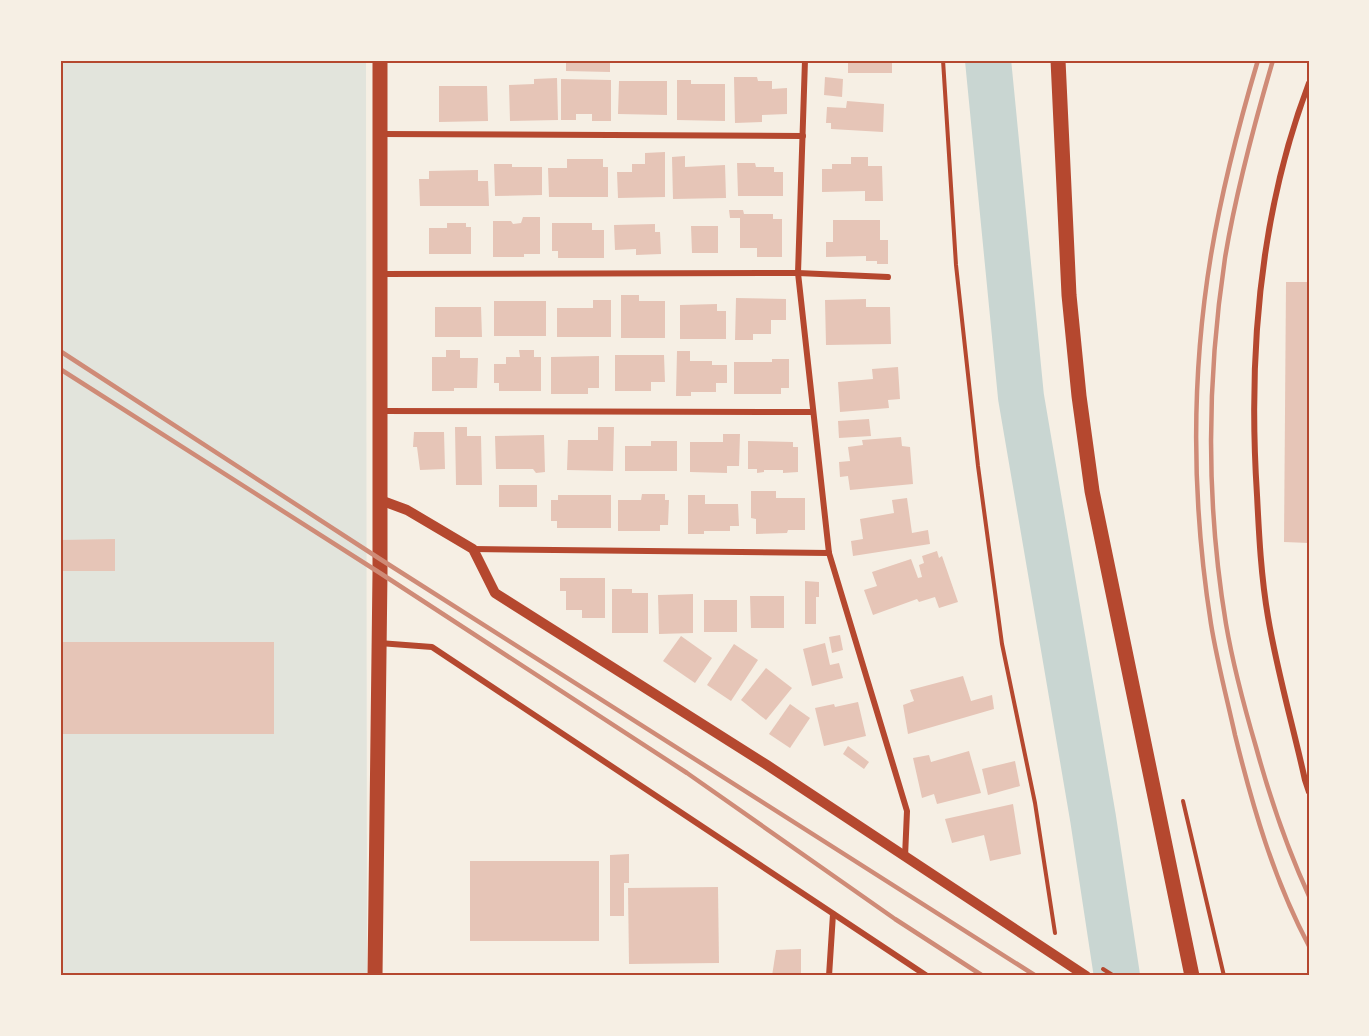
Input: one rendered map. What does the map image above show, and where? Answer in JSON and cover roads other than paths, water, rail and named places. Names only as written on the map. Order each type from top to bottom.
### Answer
[{"type":"main road","points":[[375,976],[380,500],[380,60]]},
{"type":"main road","points":[[1058,60],[1069,295],[1079,396],[1092,491],[1192,976]]},
{"type":"street","points":[[805,60],[798,273],[829,553],[907,811],[905,858]]},
{"type":"street","points":[[1309,83],[1275,196],[1260,285],[1253,378],[1254,459],[1259,538],[1268,617],[1309,792]]},
{"type":"street","points":[[380,134],[802,136]]},
{"type":"street","points":[[380,274],[798,273],[888,277]]},
{"type":"street","points":[[380,411],[813,412]]},
{"type":"street","points":[[380,500],[407,510],[473,549],[829,553]]},
{"type":"street","points":[[473,549],[495,593],[767,765],[1086,976]]},
{"type":"street","points":[[379,644],[432,647],[927,976]]},
{"type":"street","points":[[829,976],[833,914]]},
{"type":"waterway","points":[[988,60],[1021,397],[1093,818],[1117,976]]},
{"type":"railway","points":[[1258,60],[1215,230],[1204,301],[1197,393],[1197,486],[1211,624],[1235,735],[1249,789],[1275,869],[1309,946]]},
{"type":"railway","points":[[1273,60],[1246,158],[1225,258],[1212,395],[1212,487],[1219,579],[1235,670],[1273,804],[1309,896]]},
{"type":"railway","points":[[60,351],[380,559],[1036,976]]},
{"type":"railway","points":[[60,369],[380,573],[687,773],[895,919],[983,976]]}]
